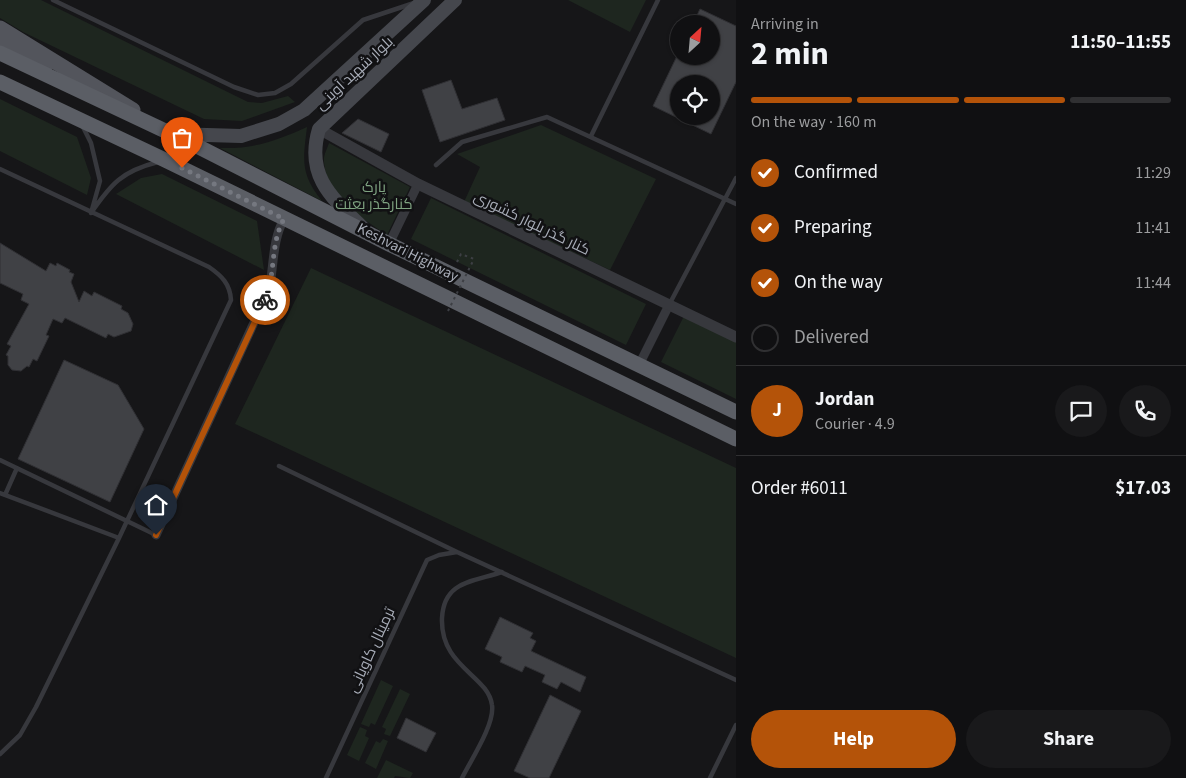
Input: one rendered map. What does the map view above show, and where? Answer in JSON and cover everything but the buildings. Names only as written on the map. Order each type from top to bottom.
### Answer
[{"type":"highway","name":"Keshvari Highway","points":[[0,53],[172,134],[365,230],[389,244],[736,412]]},
{"type":"highway","name":"Keshvari Highway","points":[[0,82],[165,160],[736,439]]},
{"type":"main road","name":"بلوار شهید آوینی","points":[[365,230],[328,194],[321,182],[314,153],[319,129],[455,0]]},
{"type":"main road","name":"بلوار شهید آوینی","points":[[172,134],[241,136],[279,124],[304,110],[423,1]]},
{"type":"main road","points":[[0,28],[172,134]]},
{"type":"main road","points":[[0,42],[127,114]]},
{"type":"main road","points":[[304,110],[319,129]]},
{"type":"street","name":"کنار گذر بلوار کشوری","points":[[319,129],[418,184],[736,337]]},
{"type":"street","points":[[389,244],[418,184]]},
{"type":"street","points":[[156,535],[269,290],[274,266],[277,232],[284,219]]},
{"type":"street","points":[[638,365],[669,305]]},
{"type":"lane","points":[[53,0],[234,88],[247,93],[266,96],[291,84],[363,20],[423,1]]},
{"type":"lane","points":[[591,136],[658,0]]},
{"type":"lane","points":[[436,165],[462,142],[547,117],[736,204]]},
{"type":"lane","points":[[81,121],[91,144],[100,181],[91,213]]},
{"type":"lane","points":[[91,213],[110,186],[116,181],[143,166],[165,160]]},
{"type":"lane","points":[[0,169],[209,267],[225,279],[231,293],[229,307],[127,522],[30,718],[15,741],[0,754]]},
{"type":"lane","points":[[669,305],[736,178]]},
{"type":"lane","points":[[0,460],[156,535]]},
{"type":"lane","points":[[279,466],[456,552],[736,680]]},
{"type":"lane","points":[[17,468],[3,494],[119,538]]},
{"type":"lane","name":"ترمینال کاویانی","points":[[326,778],[427,560],[438,555],[456,552]]},
{"type":"lane","points":[[462,778],[490,722],[492,704],[484,690],[452,656],[445,641],[442,628],[443,610],[448,594],[455,587],[502,572]]},
{"type":"lane","points":[[710,778],[736,725]]},
{"type":"path","points":[[448,311],[474,259],[461,254]]},
{"type":"green space","points":[[0,0],[41,0],[248,102],[262,103],[288,96],[295,102],[242,121],[204,119],[23,32],[0,18]]},
{"type":"green space","points":[[568,0],[646,0],[630,32]]},
{"type":"green space","points":[[0,99],[77,137],[91,178],[87,195],[0,151]]},
{"type":"green space","points":[[541,125],[656,179],[610,270],[464,202],[480,167],[457,154]]},
{"type":"green space","points":[[307,127],[305,166],[310,183],[322,201],[220,148],[244,147],[265,143]]},
{"type":"green space","name":"پارک کنارگذر بعثت","points":[[329,143],[410,187],[387,235],[346,205],[331,186],[326,174],[324,160]]},
{"type":"green space","points":[[162,174],[257,221],[264,270],[116,194],[141,178]]},
{"type":"green space","points":[[431,198],[646,304],[626,345],[411,239]]},
{"type":"green space","points":[[311,268],[736,468],[736,658],[235,424]]},
{"type":"green space","points":[[684,316],[736,341],[736,399],[661,362]]},
{"type":"green space","points":[[381,680],[393,686],[375,725],[371,723],[369,727],[361,724]]},
{"type":"green space","points":[[400,689],[410,694],[390,736],[384,734],[386,729],[382,727]]},
{"type":"green space","points":[[360,727],[367,730],[365,736],[369,738],[359,761],[347,755]]},
{"type":"green space","points":[[383,739],[388,741],[376,769],[365,763],[376,741],[380,743]]},
{"type":"green space","points":[[386,760],[413,773],[410,778],[395,776],[394,778],[377,778]]},
{"type":"way so far","points":[[182,168],[284,219],[277,232],[274,266],[265,300]]},
{"type":"route","points":[[156,535],[265,300]]}]
